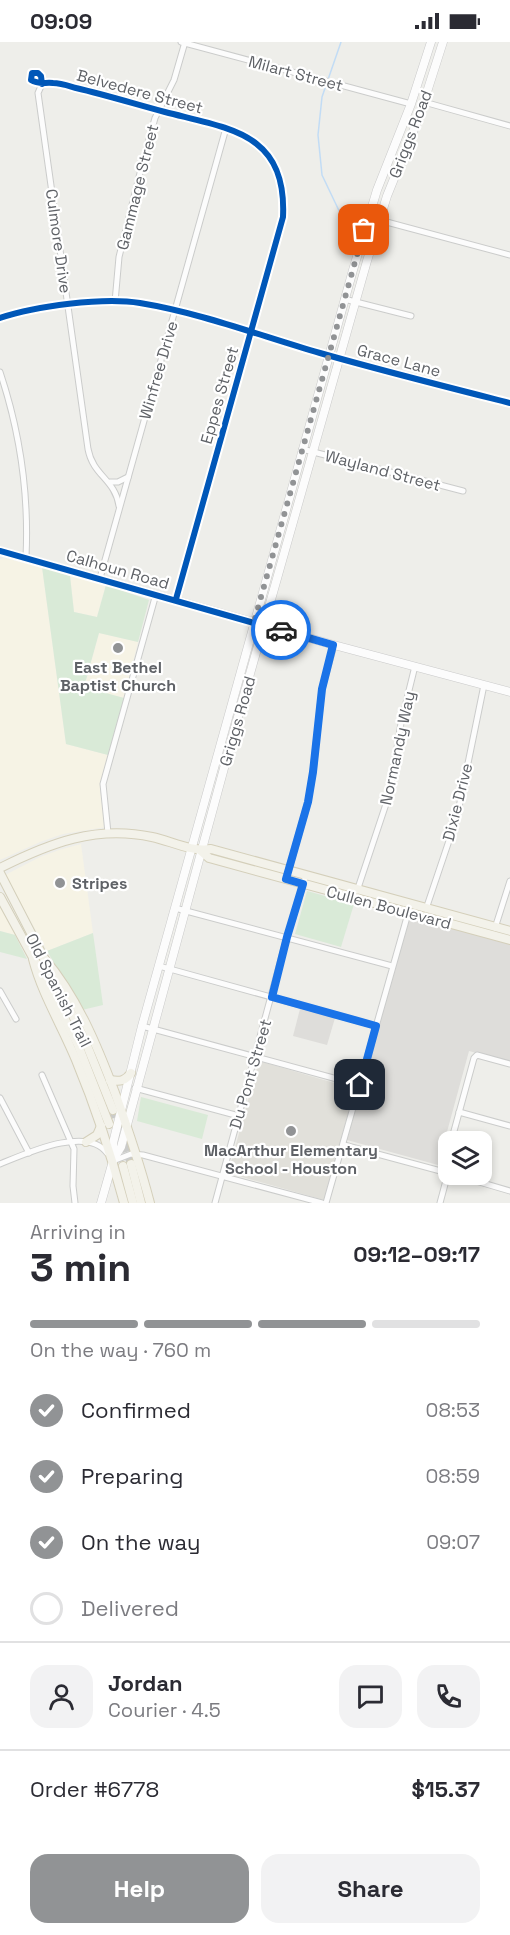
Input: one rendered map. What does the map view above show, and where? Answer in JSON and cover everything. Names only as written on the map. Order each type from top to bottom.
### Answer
[{"type":"main road","name":"Griggs Road","points":[[113,1161],[117,1110],[127,1088],[142,1026],[328,356],[368,217],[411,104],[431,42]]},
{"type":"main road","name":"Griggs Road","points":[[101,1203],[113,1161],[121,1147],[242,702],[380,220],[424,102],[443,42]]},
{"type":"main road","points":[[277,536],[289,539]]},
{"type":"main road","name":"Calhoun Road","points":[[0,551],[333,645],[510,692]]},
{"type":"main road","points":[[232,700],[242,702]]},
{"type":"main road","points":[[213,769],[223,772]]},
{"type":"main road","name":"Cullen Boulevard","points":[[0,868],[51,844],[83,836],[108,833],[152,837],[201,851],[208,858],[357,893],[494,931],[510,940]]},
{"type":"main road","name":"Old Spanish Trail","points":[[0,873],[37,955]]},
{"type":"main road","name":"Old Spanish Trail","points":[[0,897],[37,955],[84,1038],[117,1110]]},
{"type":"main road","name":"Cullen Boulevard","points":[[494,931],[510,931]]},
{"type":"main road","points":[[37,955],[62,981],[79,1009],[110,1080],[117,1110],[127,1125],[150,1203]]},
{"type":"main road","points":[[37,955],[38,977],[105,1125],[124,1203]]},
{"type":"main road","points":[[110,1080],[122,1081],[131,1073]]},
{"type":"main road","points":[[86,1142],[97,1135],[105,1125]]},
{"type":"main road","points":[[133,1203],[127,1165],[141,1203]]},
{"type":"street","name":"Milart Street","points":[[183,42],[411,104]]},
{"type":"street","name":"Gammage Street","points":[[115,302],[119,257],[143,161],[155,118],[174,80],[183,42]]},
{"type":"street","points":[[32,73],[31,80],[42,84]]},
{"type":"street","name":"Belvedere Street","points":[[42,84],[52,82],[226,128],[249,138]]},
{"type":"street","name":"Culmore Drive","points":[[42,84],[38,93],[89,454],[95,469],[110,482],[117,496],[119,508]]},
{"type":"street","points":[[424,102],[510,126]]},
{"type":"street","name":"Winfree Drive","points":[[100,578],[226,128]]},
{"type":"street","name":"Eppes Street","points":[[176,600],[282,224],[284,205],[282,187],[272,160],[249,138]]},
{"type":"street","points":[[368,217],[510,255]]},
{"type":"street","points":[[345,299],[411,316]]},
{"type":"street","name":"Grace Lane","points":[[0,318],[68,305],[138,303],[175,311],[328,356],[510,403]]},
{"type":"street","points":[[0,372],[10,402],[22,459],[27,513],[26,557]]},
{"type":"street","name":"Wayland Street","points":[[303,449],[463,491]]},
{"type":"street","points":[[110,482],[118,482],[128,477]]},
{"type":"street","points":[[108,833],[104,784],[156,594]]},
{"type":"street","points":[[288,875],[308,802],[322,689],[333,645]]},
{"type":"street","name":"Normandy Way","points":[[357,893],[387,801],[401,723],[415,666]]},
{"type":"street","name":"Dixie Drive","points":[[425,912],[457,817],[484,685]]},
{"type":"street","name":"Du Pont Street","points":[[215,1203],[304,880]]},
{"type":"street","points":[[494,931],[510,881]]},
{"type":"street","points":[[175,908],[392,966]]},
{"type":"street","points":[[326,1203],[409,908]]},
{"type":"street","points":[[159,966],[376,1026]]},
{"type":"street","points":[[0,991],[16,1019]]},
{"type":"street","points":[[142,1026],[360,1085]]},
{"type":"street","points":[[454,1131],[472,1064],[477,1055],[510,1064]]},
{"type":"street","points":[[42,1075],[73,1142],[75,1203]]},
{"type":"street","points":[[127,1088],[137,1088],[239,1116]]},
{"type":"street","points":[[0,1098],[29,1153]]},
{"type":"street","points":[[459,1112],[510,1126]]},
{"type":"street","points":[[0,1164],[59,1143],[86,1142],[101,1146],[113,1161],[136,1154],[322,1203]]},
{"type":"street","points":[[344,1145],[438,1170]]},
{"type":"street","points":[[440,1203],[445,1185]]},
{"type":"street","points":[[489,1185],[510,1191]]},
{"type":"shaded area","points":[[0,559],[42,567],[66,744],[108,755],[100,791],[106,827],[63,834],[0,860]]},
{"type":"shaded area","points":[[70,576],[106,585],[97,617],[74,612]]},
{"type":"shaded area","points":[[99,633],[138,642],[124,698],[84,688]]},
{"type":"shaded area","points":[[81,844],[93,933],[47,951],[6,876],[40,857]]},
{"type":"shaded area","points":[[0,907],[15,935],[0,931]]},
{"type":"shaded area","points":[[409,916],[510,944],[510,1062],[469,1051],[447,1131],[438,1131],[438,1165],[347,1140]]},
{"type":"shaded area","points":[[300,1009],[335,1018],[327,1045],[293,1036]]},
{"type":"shaded area","name":"MacArthur Elementary School - Houston","points":[[259,1061],[355,1089],[324,1200],[228,1173]]},
{"type":"green space","points":[[42,567],[70,576],[74,612],[97,617],[106,585],[149,600],[138,642],[99,633],[84,687],[124,698],[108,755],[66,744]]},
{"type":"green space","points":[[307,891],[354,904],[341,947],[295,934]]},
{"type":"green space","points":[[0,931],[15,935],[27,959],[0,952]]},
{"type":"green space","points":[[93,933],[103,1005],[82,1010],[47,951]]},
{"type":"green space","points":[[141,1097],[208,1115],[202,1139],[137,1121]]},
{"type":"waterway","points":[[341,42],[322,97],[318,135],[322,175],[342,217]]},
{"type":"tunnel","points":[[113,1110],[131,1164]]},
{"type":"cycle path","points":[[42,84],[41,76],[38,73],[32,73],[31,80],[39,83],[42,83],[56,83],[65,85],[232,131],[250,139],[265,151],[276,168],[282,189],[283,217],[176,599]]},
{"type":"cycle path","points":[[0,318],[69,304],[107,301],[140,303],[208,319],[344,360],[510,403]]},
{"type":"cycle path","points":[[0,551],[254,623]]},
{"type":"way so far","points":[[281,630],[254,622],[364,230]]},
{"type":"place","name":"East Bethel Baptist Church","points":[[118,648]]},
{"type":"place","name":"Stripes","points":[[60,883]]},
{"type":"place","name":"MacArthur Elementary School - Houston","points":[[291,1131]]},
{"type":"route","points":[[281,630],[333,645],[322,689],[308,802],[286,879],[303,884],[272,997],[376,1026],[360,1085]]}]
